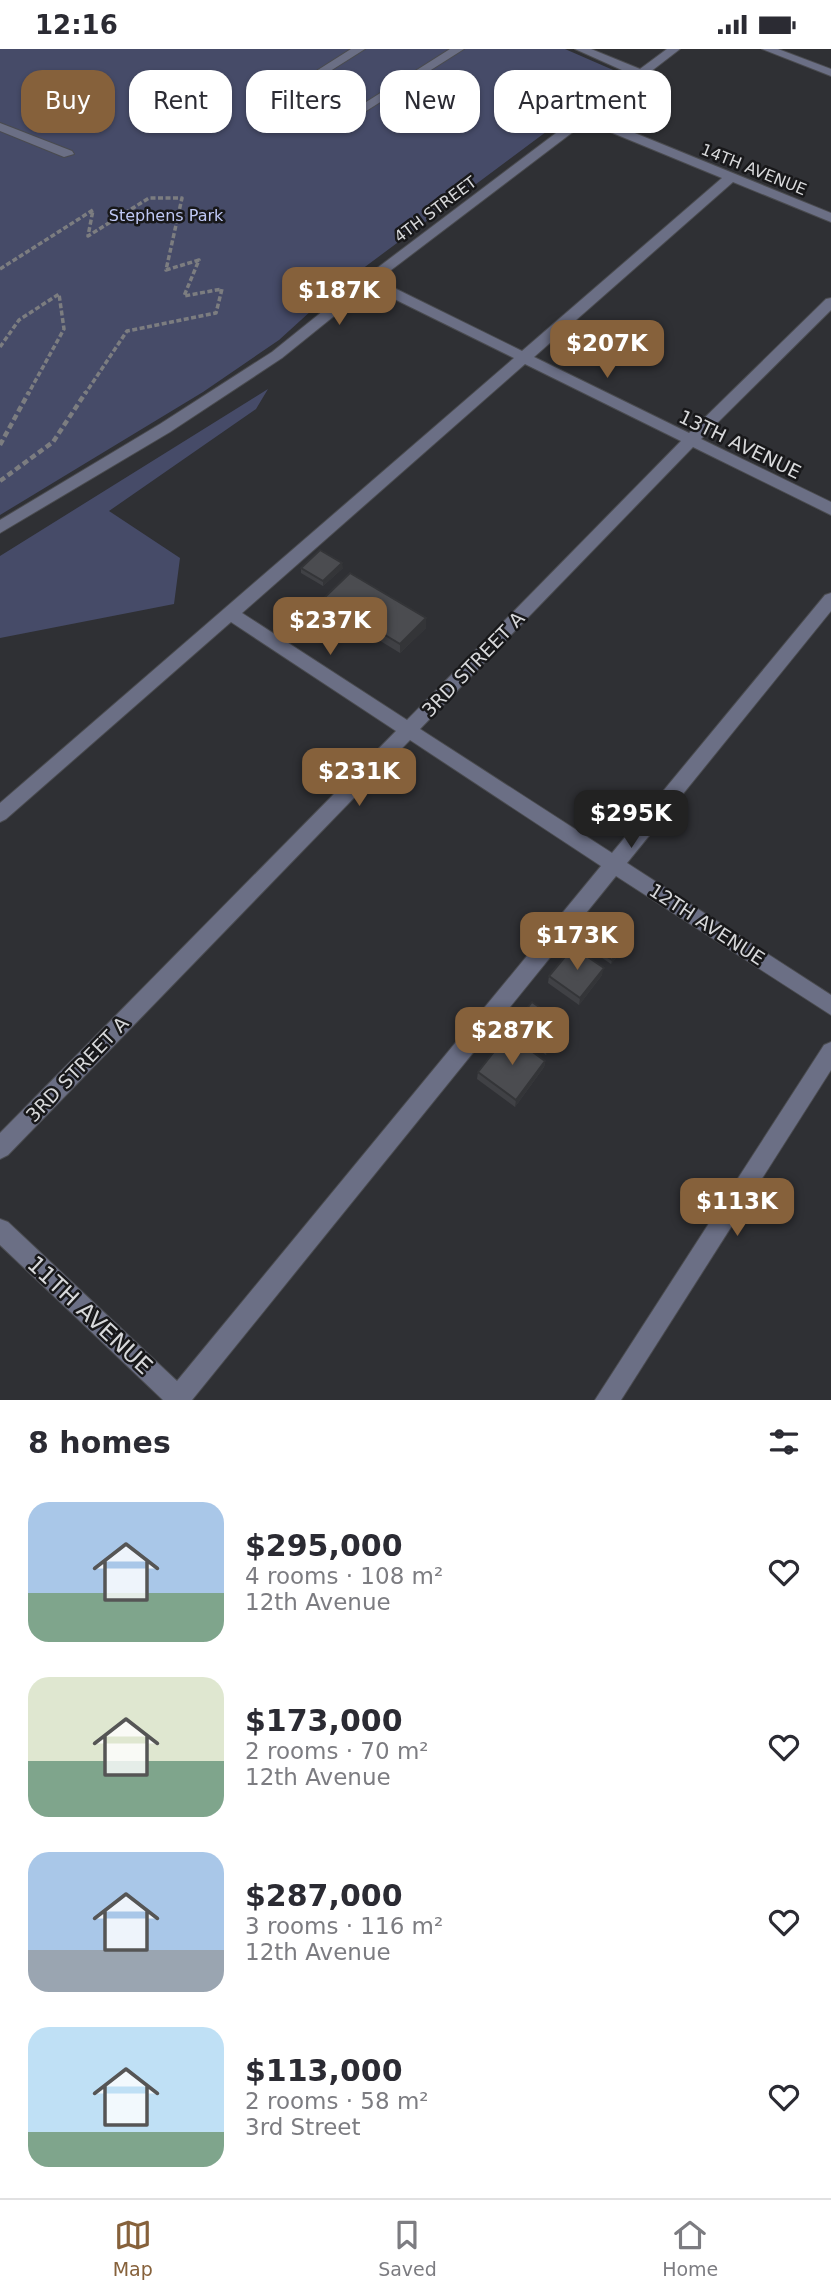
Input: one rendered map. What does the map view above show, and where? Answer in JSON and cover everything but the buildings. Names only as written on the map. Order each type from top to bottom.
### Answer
[{"type":"street","points":[[359,49],[307,80],[363,109],[458,49]]},
{"type":"street","points":[[581,49],[631,70]]},
{"type":"street","name":"4TH STREET","points":[[646,70],[674,49]]},
{"type":"street","points":[[768,49],[831,73]]},
{"type":"street","points":[[0,127],[68,154]]},
{"type":"street","name":"4TH STREET","points":[[0,527],[212,398],[277,355],[369,281],[567,133]]},
{"type":"street","name":"14TH AVENUE","points":[[624,133],[831,218]]},
{"type":"street","points":[[0,814],[731,177]]},
{"type":"street","name":"13TH AVENUE","points":[[369,281],[831,509]]},
{"type":"street","name":"3RD STREET A","points":[[0,1148],[690,441],[831,302]]},
{"type":"street","points":[[179,1399],[831,599]]},
{"type":"street","name":"12TH AVENUE","points":[[231,614],[831,1006]]},
{"type":"street","points":[[607,1400],[831,1052]]},
{"type":"street","name":"11TH AVENUE","points":[[0,1230],[179,1399]]},
{"type":"path","points":[[0,269],[93,210],[88,236],[149,198],[182,198],[166,270],[199,260],[184,296],[222,289],[216,313],[127,331],[53,442],[0,481]]},
{"type":"path","points":[[0,347],[19,320],[59,293],[64,329],[0,445]]},
{"type":"green space","name":"Stephens Park","points":[[0,49],[565,49],[613,70],[494,70],[494,133],[545,133],[334,290],[279,340],[203,392],[0,515]]},
{"type":"green space","points":[[268,389],[256,409],[109,511],[180,558],[174,604],[0,638],[0,556]]}]
